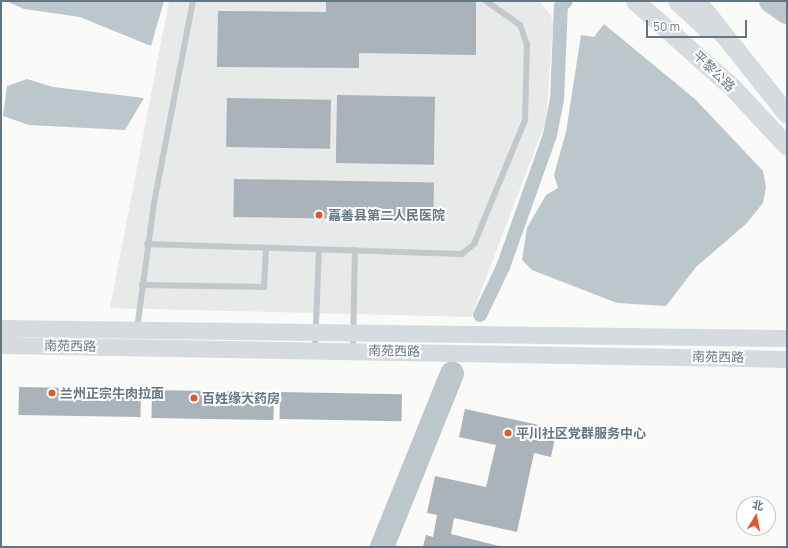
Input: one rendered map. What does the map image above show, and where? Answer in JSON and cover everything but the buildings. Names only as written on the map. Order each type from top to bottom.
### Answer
[{"type":"main road","name":"平黎公路","points":[[636,1],[733,88],[787,146]]},
{"type":"main road","name":"平黎公路","points":[[677,1],[749,69]]},
{"type":"main road","name":"平黎公路","points":[[697,1],[749,69],[787,114]]},
{"type":"main road","name":"南苑西路","points":[[1,328],[137,330],[316,341],[353,350],[787,358]]},
{"type":"main road","name":"南苑西路","points":[[1,345],[316,341],[352,334],[787,338]]},
{"type":"lane","points":[[137,330],[147,244],[193,1]]},
{"type":"lane","points":[[147,244],[319,251],[355,250],[462,254],[474,244],[524,120],[527,45],[520,25],[486,1]]},
{"type":"lane","points":[[142,285],[264,287],[266,249]]},
{"type":"lane","points":[[353,350],[352,334],[355,250]]},
{"type":"lane","points":[[316,341],[319,251]]},
{"type":"shaded area","points":[[6,1],[164,1],[151,46],[80,17],[24,9]]},
{"type":"shaded area","name":"嘉善县第二人民医院","points":[[169,1],[539,1],[551,15],[553,25],[546,121],[471,317],[110,308]]},
{"type":"shaded area","points":[[604,24],[696,100],[763,171],[766,187],[763,203],[746,224],[696,267],[666,306],[617,303],[532,270],[522,260],[527,228],[546,195],[558,188],[554,175],[566,132],[581,35],[594,37]]},
{"type":"shaded area","points":[[27,79],[53,87],[144,98],[125,130],[29,125],[3,116],[7,86]]},
{"type":"waterway","points":[[480,315],[503,267],[550,135],[557,100],[561,6],[566,1]]},
{"type":"waterway","points":[[771,1],[787,12]]},
{"type":"waterway","points":[[382,547],[452,374]]},
{"type":"place","name":"嘉善县第二人民医院","points":[[319,215]]},
{"type":"place","name":"兰州正宗牛肉拉面","points":[[52,393]]},
{"type":"place","name":"百姓缘大药房","points":[[194,398]]},
{"type":"place","name":"平川社区党群服务中心","points":[[508,433]]}]
